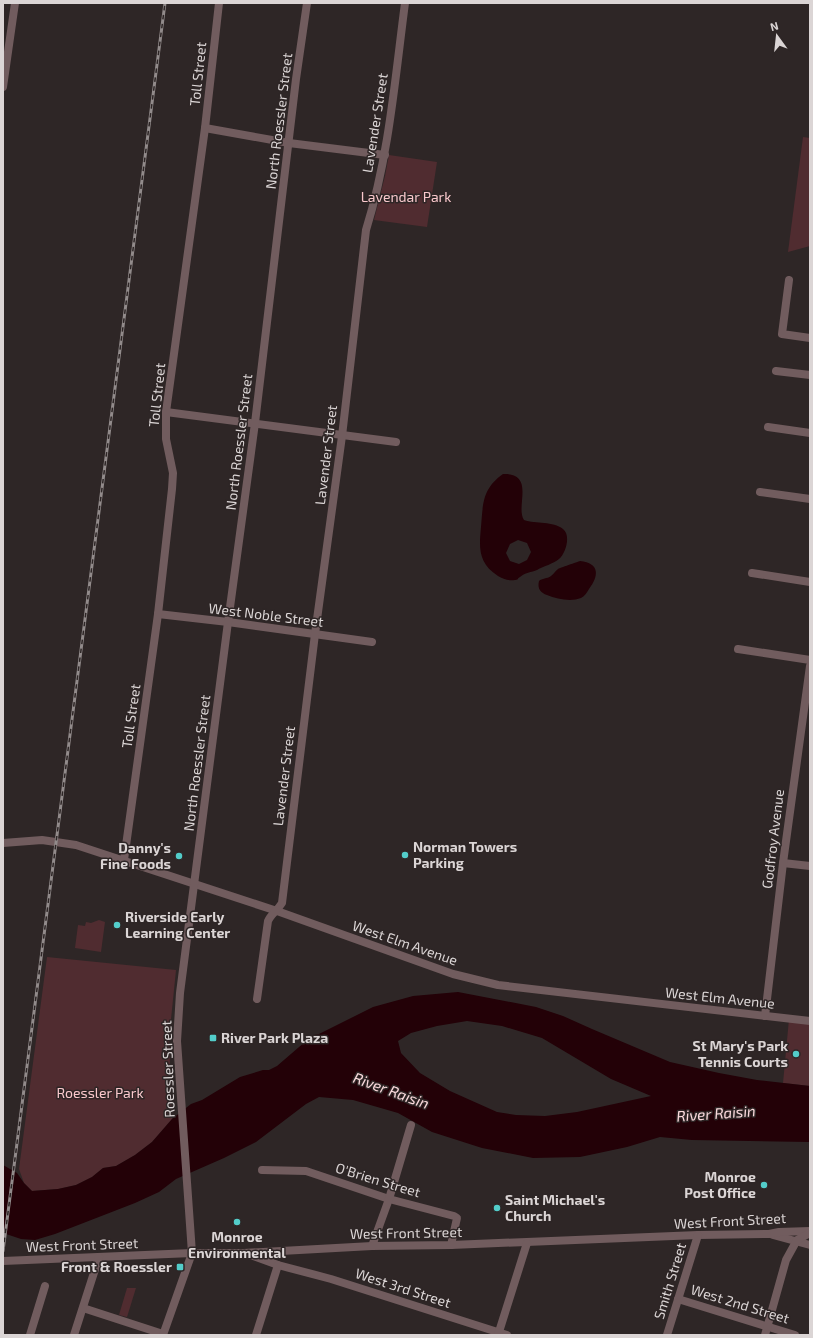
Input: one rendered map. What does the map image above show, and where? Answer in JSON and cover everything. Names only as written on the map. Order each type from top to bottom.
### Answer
[{"type":"street","points":[[3,87],[6,42],[15,3]]},
{"type":"street","name":"Toll Street","points":[[124,860],[158,614],[173,473],[166,439],[166,412],[205,128],[218,3]]},
{"type":"street","name":"North Roessler Street","points":[[194,884],[255,423],[307,3]]},
{"type":"street","name":"Lavender Street","points":[[257,999],[268,921],[282,903],[315,634],[342,436],[366,230],[374,205],[385,155],[405,3]]},
{"type":"street","points":[[205,128],[289,143],[385,155]]},
{"type":"street","points":[[789,280],[782,334],[810,338]]},
{"type":"street","points":[[776,371],[810,375]]},
{"type":"street","points":[[166,412],[396,442]]},
{"type":"street","points":[[768,427],[810,433]]},
{"type":"street","points":[[760,492],[810,499]]},
{"type":"street","points":[[752,573],[810,582]]},
{"type":"street","name":"West Noble Street","points":[[158,614],[372,642]]},
{"type":"street","points":[[738,649],[810,660]]},
{"type":"street","name":"Godfroy Avenue","points":[[765,1016],[783,863],[807,702],[810,666]]},
{"type":"street","name":"West Elm Avenue","points":[[3,843],[42,840],[76,845],[277,911],[454,974],[498,985],[810,1021]]},
{"type":"street","points":[[783,863],[810,866]]},
{"type":"street","name":"Roessler Street","points":[[192,1253],[177,1041],[180,993],[194,884]]},
{"type":"street","points":[[372,1246],[389,1198],[411,1125]]},
{"type":"street","name":"O'Brien Street","points":[[262,1170],[306,1172],[389,1198],[454,1216],[458,1218],[451,1245]]},
{"type":"street","points":[[765,1335],[786,1260],[797,1240],[810,1232]]},
{"type":"street","name":"West Front Street","points":[[3,1261],[192,1253],[244,1253],[372,1246],[527,1243],[698,1235],[810,1232]]},
{"type":"street","points":[[769,1234],[810,1244]]},
{"type":"street","name":"Smith Street","points":[[667,1335],[698,1235]]},
{"type":"street","points":[[501,1334],[527,1243]]},
{"type":"street","points":[[289,1250],[285,1254],[284,1258],[290,1268]]},
{"type":"street","points":[[83,1308],[163,1334],[192,1253]]},
{"type":"street","name":"West 3rd Street","points":[[244,1253],[278,1265],[331,1279],[501,1334]]},
{"type":"street","points":[[74,1335],[98,1257]]},
{"type":"street","points":[[256,1335],[278,1265]]},
{"type":"street","points":[[30,1335],[45,1286]]},
{"type":"street","name":"West 2nd Street","points":[[678,1299],[795,1335]]},
{"type":"green space","points":[[803,137],[810,138],[810,246],[788,252]]},
{"type":"green space","name":"Lavendar Park","points":[[389,155],[437,162],[427,227],[374,220]]},
{"type":"green space","points":[[99,920],[105,922],[101,952],[75,948],[78,925],[85,926],[86,922],[91,923]]},
{"type":"green space","name":"Roessler Park","points":[[47,957],[176,970],[169,1039],[172,1119],[152,1142],[135,1155],[116,1166],[103,1168],[92,1177],[76,1185],[58,1189],[32,1191],[24,1183],[19,1169]]},
{"type":"green space","points":[[789,1019],[810,1021],[810,1086],[783,1083]]},
{"type":"green space","points":[[127,1288],[136,1288],[127,1317],[119,1315]]},
{"type":"water","points":[[503,474],[513,475],[519,479],[522,485],[522,514],[524,520],[559,526],[567,535],[567,544],[564,553],[559,559],[537,570],[524,574],[515,580],[506,580],[491,571],[483,560],[481,554],[480,542],[483,504],[487,491]],"holes":[[[518,540],[527,543],[531,552],[527,560],[519,564],[510,561],[506,553],[510,544]]]},
{"type":"water","points":[[580,561],[591,564],[596,571],[595,579],[586,594],[582,597],[573,600],[564,600],[547,595],[540,590],[540,580],[549,577],[559,568]]},
{"type":"water","name":"River Raisin","points":[[458,992],[536,1007],[563,1016],[670,1062],[757,1080],[810,1086],[810,1142],[692,1140],[660,1137],[627,1147],[580,1157],[533,1158],[482,1148],[432,1132],[398,1113],[353,1100],[319,1097],[306,1104],[256,1142],[176,1179],[159,1192],[135,1203],[55,1234],[35,1240],[21,1239],[3,1233],[3,1165],[17,1173],[32,1191],[58,1189],[76,1185],[92,1177],[103,1168],[116,1166],[135,1155],[152,1142],[172,1119],[191,1104],[202,1100],[240,1077],[263,1070],[269,1070],[277,1066],[313,1035],[319,1034],[373,1007],[413,996]],"holes":[[[467,1021],[502,1026],[542,1038],[611,1079],[651,1096],[577,1112],[545,1116],[516,1115],[497,1112],[450,1091],[420,1073],[401,1053],[398,1041],[411,1033],[437,1026]]]},
{"type":"railway","points":[[3,1251],[165,3]]},
{"type":"place","name":"Norman Towers Parking","points":[[405,855]]},
{"type":"place","name":"Danny's Fine Foods","points":[[179,856]]},
{"type":"place","name":"Riverside Early Learning Center","points":[[117,925]]},
{"type":"place","name":"River Park Plaza","points":[[213,1038]]},
{"type":"place","name":"St Mary's Park Tennis Courts","points":[[796,1054]]},
{"type":"place","name":"Monroe Post Office","points":[[764,1185]]},
{"type":"place","name":"Saint Michael's Church","points":[[497,1208]]},
{"type":"place","name":"Monroe Environmental","points":[[237,1222]]},
{"type":"place","name":"Front & Roessler","points":[[180,1267]]}]
